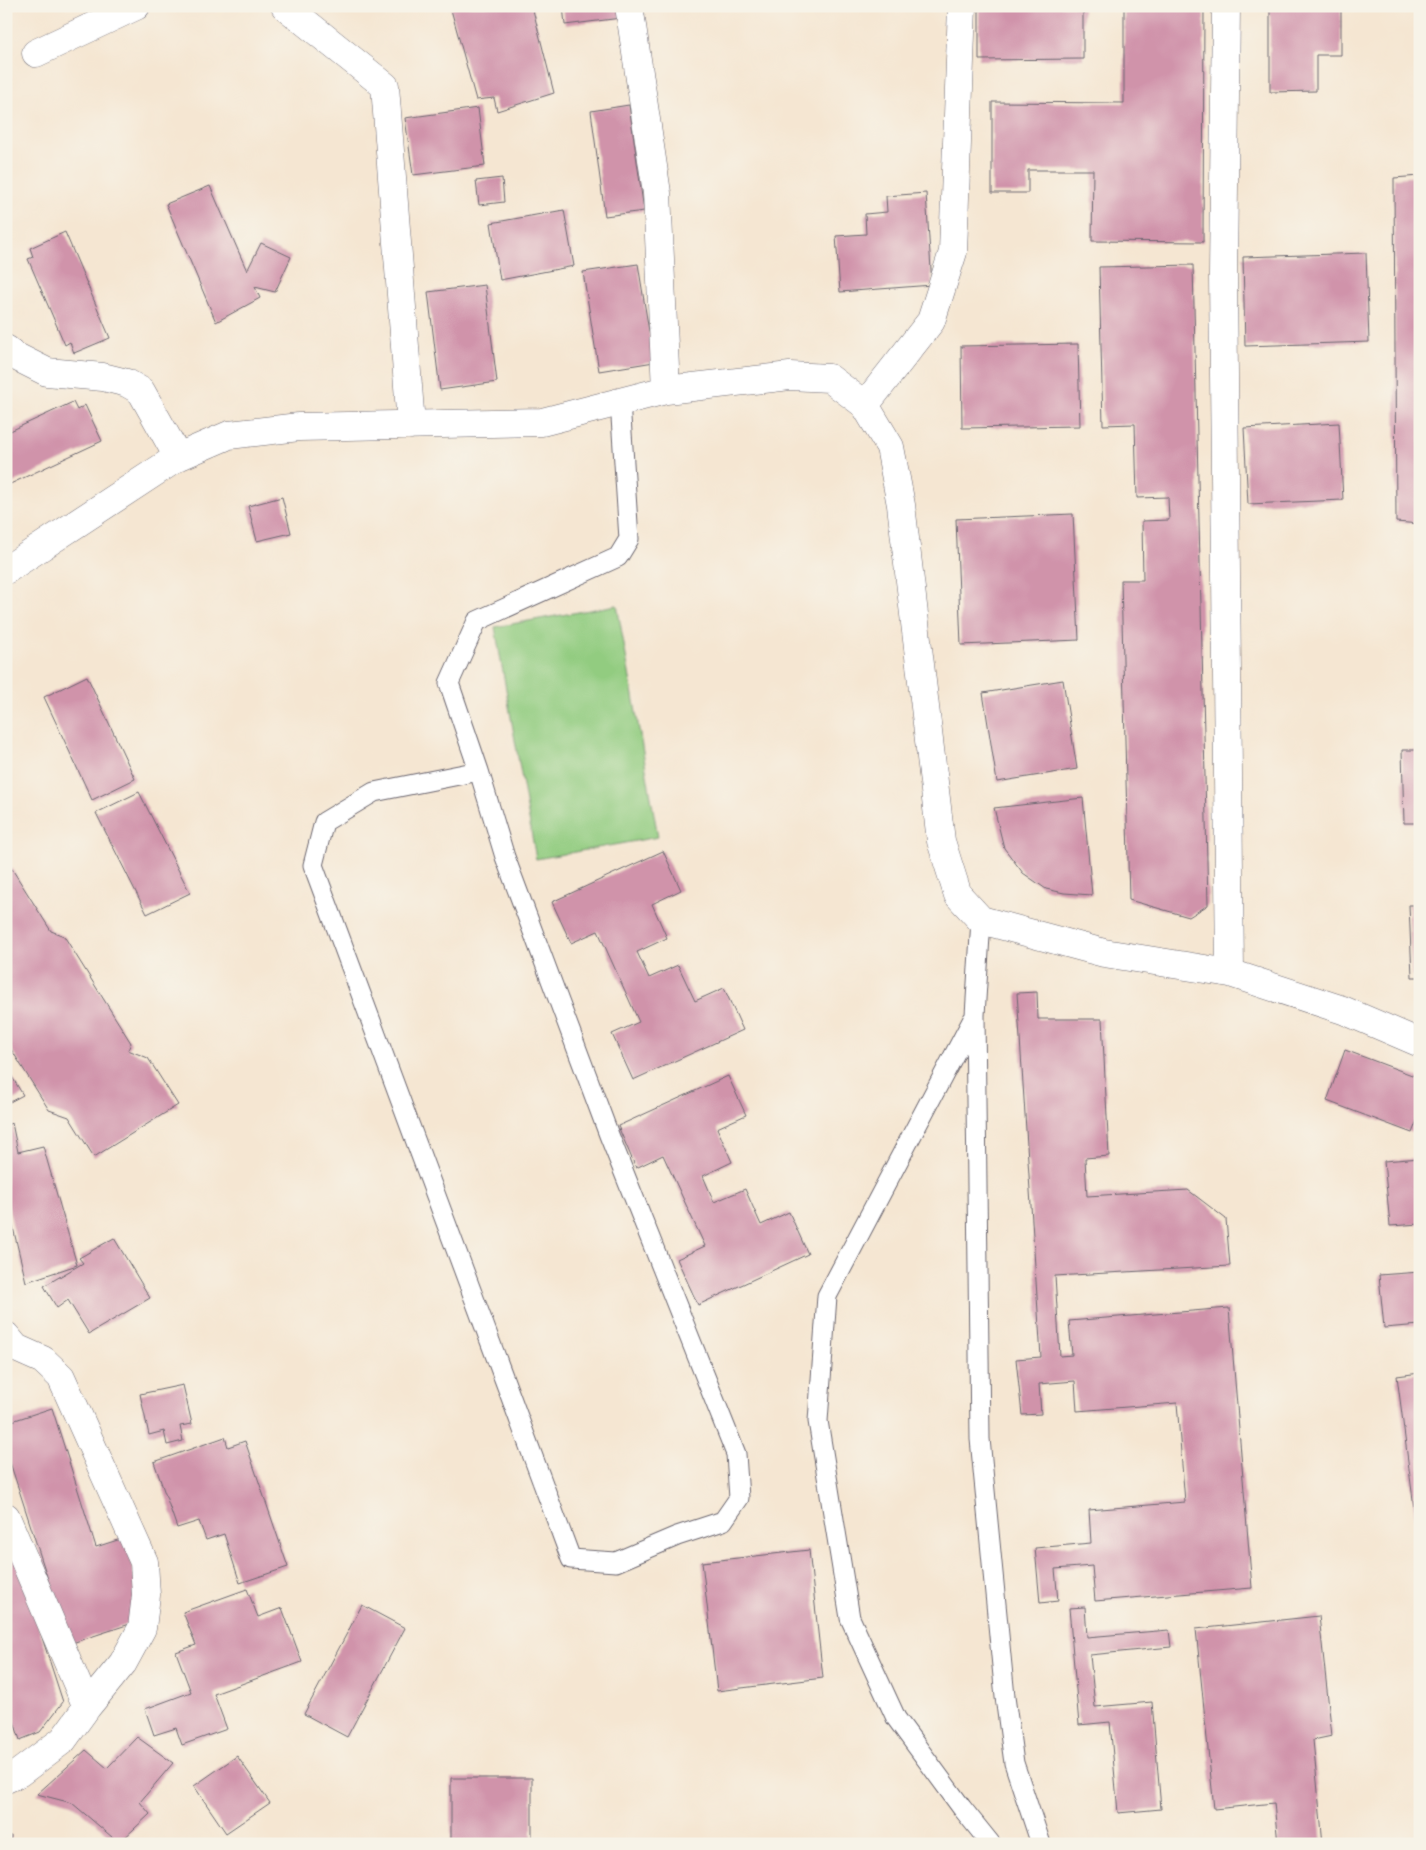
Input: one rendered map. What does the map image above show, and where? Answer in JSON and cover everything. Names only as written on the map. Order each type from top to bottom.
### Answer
[{"type":"street","points":[[36,52],[136,6]]},
{"type":"street","points":[[284,6],[385,86],[411,425]]},
{"type":"street","points":[[629,6],[657,193],[666,390]]},
{"type":"street","points":[[865,405],[931,321],[953,252],[962,6]]},
{"type":"street","points":[[1226,6],[1223,285],[1230,973]]},
{"type":"street","points":[[6,350],[47,372],[103,377],[127,383],[141,391],[178,457]]},
{"type":"street","points":[[6,570],[178,457],[229,435],[299,427],[542,422],[666,390],[790,376],[829,378],[865,405],[890,447],[901,505],[941,841],[958,896],[981,920],[1104,952],[1230,973],[1343,1010],[1420,1043]]},
{"type":"street","points":[[6,1336],[16,1348],[43,1360],[61,1377],[144,1562],[146,1595],[142,1628],[123,1664],[86,1707],[63,1740],[19,1773],[6,1779]]},
{"type":"street","points":[[6,1516],[86,1707]]},
{"type":"lane","points":[[479,771],[374,792],[324,822],[313,866],[571,1559],[616,1562],[677,1536],[722,1521],[739,1498],[736,1454],[602,1116],[504,857],[479,771],[449,683],[477,621],[618,557],[629,539],[620,402]]},
{"type":"lane","points":[[981,920],[975,1015],[980,1439],[1005,1697],[1014,1763],[1041,1844]]},
{"type":"lane","points":[[975,1015],[827,1296],[818,1421],[850,1618],[896,1718],[991,1844]]},
{"type":"green space","points":[[617,605],[658,837],[536,859],[495,627]]},
{"type":"building","points":[[450,6],[532,6],[554,93],[497,111],[494,98],[476,100]]},
{"type":"building","points":[[563,6],[620,6],[621,18],[565,25]]},
{"type":"building","points":[[979,6],[1083,6],[1083,59],[979,60]]},
{"type":"building","points":[[1124,6],[1204,6],[1203,242],[1092,241],[1093,170],[1028,170],[1028,193],[992,193],[992,102],[1124,103]]},
{"type":"building","points":[[1256,6],[1341,6],[1341,55],[1316,55],[1316,91],[1270,92],[1270,10],[1256,10]]},
{"type":"building","points":[[629,105],[644,211],[605,216],[591,111]]},
{"type":"building","points":[[478,108],[485,166],[413,175],[405,118]]},
{"type":"building","points":[[1420,176],[1420,524],[1396,522],[1394,178]]},
{"type":"building","points":[[502,178],[504,202],[479,205],[476,181]]},
{"type":"building","points":[[210,186],[247,271],[261,243],[291,257],[275,292],[255,287],[260,298],[216,322],[166,204]]},
{"type":"building","points":[[926,193],[932,285],[840,292],[836,236],[866,234],[865,214],[887,212],[886,196]]},
{"type":"building","points":[[564,210],[574,266],[500,280],[491,223]]},
{"type":"building","points":[[65,232],[110,338],[74,353],[70,342],[65,345],[28,259],[33,257],[30,248]]},
{"type":"building","points":[[1366,253],[1369,342],[1245,346],[1243,257]]},
{"type":"building","points":[[638,264],[654,362],[599,371],[583,272]]},
{"type":"building","points":[[1193,265],[1208,905],[1189,917],[1129,900],[1121,580],[1143,580],[1142,521],[1169,520],[1168,497],[1137,498],[1135,424],[1103,425],[1099,267]]},
{"type":"building","points":[[485,285],[497,382],[440,390],[428,292]]},
{"type":"building","points":[[1078,344],[1080,426],[962,428],[961,346]]},
{"type":"building","points":[[73,402],[77,410],[85,405],[102,441],[6,486],[6,433]]},
{"type":"building","points":[[1339,423],[1343,500],[1248,504],[1244,428]]},
{"type":"building","points":[[282,497],[291,533],[257,541],[248,506]]},
{"type":"building","points":[[1073,514],[1079,640],[961,645],[956,519]]},
{"type":"building","points":[[87,676],[135,779],[92,800],[44,697]]},
{"type":"building","points":[[1063,680],[1077,769],[997,782],[983,693]]},
{"type":"building","points":[[1402,750],[1420,750],[1420,823],[1404,823]]},
{"type":"building","points":[[139,792],[190,893],[147,914],[96,813]]},
{"type":"building","points":[[1083,798],[1092,895],[1064,893],[1046,889],[1023,873],[1004,848],[994,808]]},
{"type":"building","points":[[663,851],[681,890],[652,904],[667,938],[637,952],[649,978],[678,965],[695,1001],[724,988],[743,1030],[633,1080],[612,1034],[639,1022],[598,931],[571,943],[552,902]]},
{"type":"building","points":[[6,867],[12,869],[51,931],[64,936],[131,1043],[128,1050],[148,1058],[178,1105],[94,1157],[69,1117],[49,1110],[6,1041]]},
{"type":"building","points":[[1409,905],[1420,905],[1420,977],[1412,977]]},
{"type":"building","points":[[1037,992],[1038,1019],[1102,1019],[1109,1156],[1085,1158],[1087,1196],[1188,1190],[1226,1219],[1230,1266],[1055,1276],[1060,1356],[1072,1355],[1069,1321],[1229,1308],[1252,1588],[1095,1601],[1092,1566],[1055,1569],[1058,1601],[1040,1603],[1035,1548],[1091,1543],[1089,1510],[1185,1502],[1177,1403],[1077,1411],[1075,1381],[1039,1384],[1041,1414],[1022,1415],[1016,1359],[1041,1357],[1017,993]]},
{"type":"building","points":[[1345,1050],[1420,1078],[1420,1113],[1412,1133],[1327,1101]]},
{"type":"building","points":[[6,1067],[23,1095],[6,1104]]},
{"type":"building","points":[[728,1076],[746,1115],[717,1128],[732,1162],[703,1176],[714,1202],[745,1189],[761,1225],[789,1212],[808,1254],[698,1305],[677,1259],[705,1246],[663,1155],[636,1168],[618,1126]]},
{"type":"building","points":[[12,1123],[18,1152],[43,1146],[77,1265],[26,1282],[6,1198],[6,1125]]},
{"type":"building","points":[[1420,1158],[1420,1224],[1390,1226],[1384,1161]]},
{"type":"building","points":[[114,1238],[150,1298],[89,1334],[68,1300],[57,1308],[44,1286],[83,1263],[79,1258]]},
{"type":"building","points":[[1420,1272],[1420,1325],[1384,1328],[1379,1275]]},
{"type":"building","points":[[1420,1373],[1420,1523],[1416,1523],[1397,1376]]},
{"type":"building","points":[[183,1385],[192,1424],[180,1426],[183,1441],[167,1445],[164,1431],[149,1435],[140,1394]]},
{"type":"building","points":[[52,1408],[96,1547],[130,1536],[139,1621],[69,1644],[6,1450],[6,1423]]},
{"type":"building","points":[[225,1437],[228,1447],[245,1441],[288,1567],[240,1583],[224,1534],[206,1540],[199,1521],[177,1528],[154,1462]]},
{"type":"building","points":[[6,1527],[63,1702],[40,1732],[20,1740],[14,1722],[6,1724]]},
{"type":"building","points":[[809,1550],[823,1678],[717,1691],[702,1562]]},
{"type":"building","points":[[247,1589],[258,1617],[282,1608],[302,1662],[214,1694],[227,1729],[182,1745],[176,1728],[154,1735],[145,1709],[191,1692],[176,1652],[196,1645],[183,1612]]},
{"type":"building","points":[[362,1605],[405,1628],[347,1737],[304,1714]]},
{"type":"building","points":[[1085,1607],[1087,1637],[1169,1630],[1171,1647],[1090,1655],[1095,1707],[1152,1702],[1161,1809],[1118,1813],[1110,1722],[1079,1725],[1069,1608]]},
{"type":"building","points":[[1319,1616],[1332,1736],[1313,1740],[1323,1844],[1278,1844],[1274,1803],[1214,1809],[1196,1629]]},
{"type":"building","points":[[137,1737],[173,1763],[140,1802],[150,1814],[119,1843],[72,1803],[37,1794],[86,1750],[107,1768]]},
{"type":"building","points":[[237,1756],[270,1803],[226,1833],[194,1786]]},
{"type":"building","points":[[451,1778],[532,1778],[532,1844],[451,1844]]},
{"type":"building","points":[[6,1836],[11,1836],[10,1844],[6,1844]]}]
